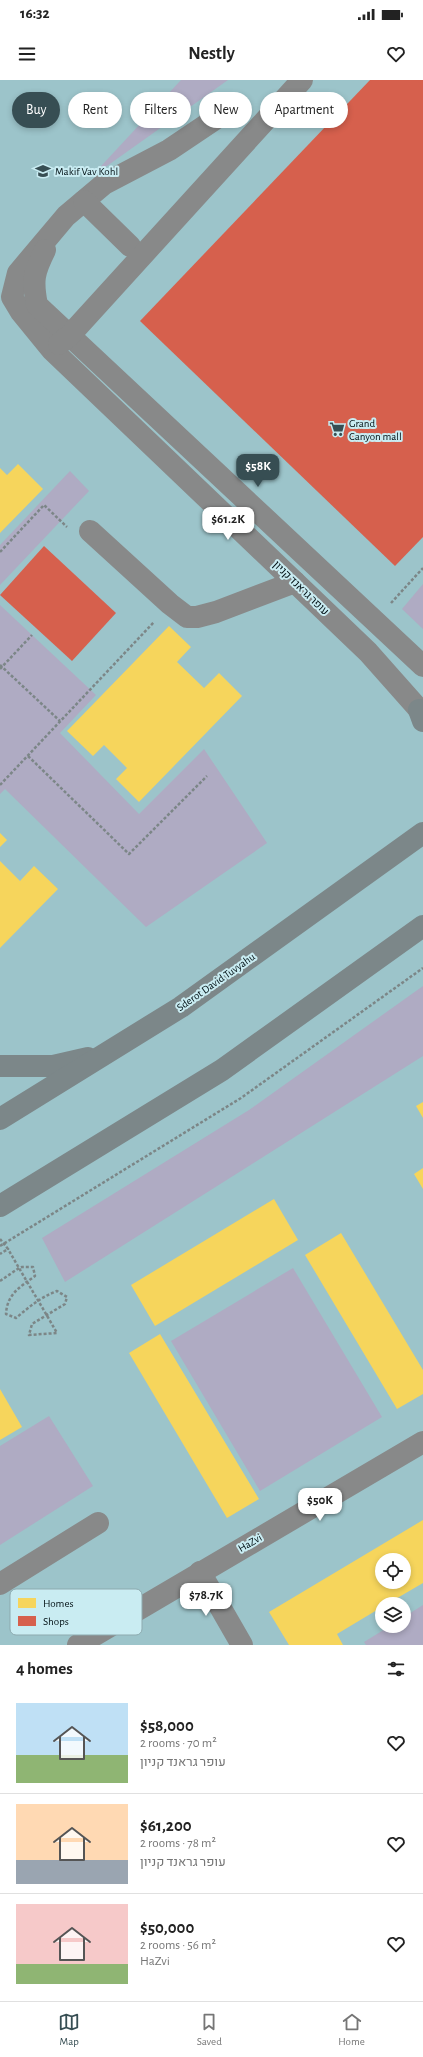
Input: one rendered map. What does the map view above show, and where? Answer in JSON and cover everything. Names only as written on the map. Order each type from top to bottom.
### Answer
[{"type":"highway","name":"Sderot David Tuvyahu","points":[[0,1119],[181,1007],[421,832]]},
{"type":"highway","points":[[0,1206],[222,1070],[423,926]]},
{"type":"highway","points":[[0,1066],[53,1066],[107,1053]]},
{"type":"street","points":[[52,350],[70,335],[302,80]]},
{"type":"street","points":[[201,128],[169,150],[104,184],[66,216],[57,227],[35,271],[34,291],[37,306],[70,335],[423,666]]},
{"type":"street","points":[[84,201],[130,246]]},
{"type":"street","name":"עופר גראנד קניון","points":[[57,227],[18,273],[12,297],[21,312],[52,350],[368,652],[422,715]]},
{"type":"street","points":[[90,531],[170,604],[187,617],[197,617],[216,612],[295,582]]},
{"type":"street","name":"HaZvi","points":[[142,1607],[423,1442]]},
{"type":"street","points":[[0,1584],[98,1523]]},
{"type":"street","points":[[200,1572],[242,1645]]},
{"type":"street","name":"HaZvi","points":[[78,1645],[95,1635]]},
{"type":"path","points":[[375,620],[423,568]]},
{"type":"path","points":[[0,785],[159,617]]},
{"type":"path","points":[[32,635],[1,667],[60,721]]},
{"type":"path","points":[[28,756],[129,854],[207,776]]},
{"type":"path","points":[[2,1245],[241,1098],[423,968]]},
{"type":"path","points":[[0,1239],[2,1245],[8,1249],[19,1268],[27,1282],[38,1300],[46,1315],[57,1333],[29,1335],[32,1324],[46,1315],[65,1304],[67,1297],[56,1291],[38,1300],[16,1318],[6,1314],[6,1305],[12,1292],[27,1282],[35,1276],[33,1267],[19,1268],[0,1281]]},
{"type":"path","points":[[0,1254],[8,1249]]},
{"type":"shaded area","points":[[181,80],[228,80],[211,92],[199,92],[199,101],[191,106],[191,92],[170,92]]},
{"type":"shaded area","points":[[136,128],[160,128],[90,178]]},
{"type":"shaded area","points":[[70,471],[89,491],[0,585],[0,545]]},
{"type":"shaded area","points":[[423,584],[423,629],[402,609]]},
{"type":"shaded area","points":[[0,605],[96,695],[60,733],[139,814],[204,749],[267,843],[146,927],[5,789],[0,794]]},
{"type":"shaded area","points":[[423,986],[423,1056],[65,1282],[42,1238],[249,1110]]},
{"type":"shaded area","points":[[293,1268],[382,1417],[260,1491],[171,1341]]},
{"type":"shaded area","points":[[49,1416],[93,1486],[0,1545],[0,1446]]},
{"type":"shaded area","points":[[423,1605],[423,1645],[366,1645],[364,1642],[379,1633],[411,1633],[411,1613]]},
{"type":"building: Homes","points":[[18,464],[43,489],[0,533],[0,468],[7,475]]},
{"type":"building: Homes","points":[[169,626],[191,647],[177,662],[204,688],[219,673],[242,696],[139,802],[116,779],[127,768],[104,745],[93,756],[67,731]]},
{"type":"building: Homes","points":[[0,833],[7,840],[0,847]]},
{"type":"building: Homes","points":[[0,861],[20,881],[34,866],[58,889],[0,948]]},
{"type":"building: Homes","points":[[423,1102],[423,1118],[416,1106]]},
{"type":"building: Homes","points":[[423,1168],[423,1189],[414,1174]]},
{"type":"building: Homes","points":[[274,1199],[298,1240],[155,1326],[131,1285]]},
{"type":"building: Homes","points":[[341,1233],[423,1370],[423,1394],[397,1409],[305,1255]]},
{"type":"building: Homes","points":[[160,1334],[259,1499],[227,1518],[129,1353]]},
{"type":"building: Homes","points":[[0,1389],[22,1427],[0,1440]]},
{"type":"building: Homes","points":[[423,1520],[423,1583],[399,1597],[375,1597],[375,1611],[337,1634],[343,1645],[289,1645],[269,1612]]},
{"type":"building: Shops","name":"Grand Canyon mall","points":[[370,80],[423,80],[423,537],[395,566],[140,321],[324,128],[348,128],[348,103]]},
{"type":"building: Shops","points":[[44,546],[116,613],[72,661],[0,595]]},
{"type":"place","name":"Makif Vav Kohl","points":[[43,171]]},
{"type":"place","name":"Grand Canyon mall","points":[[337,429]]}]
